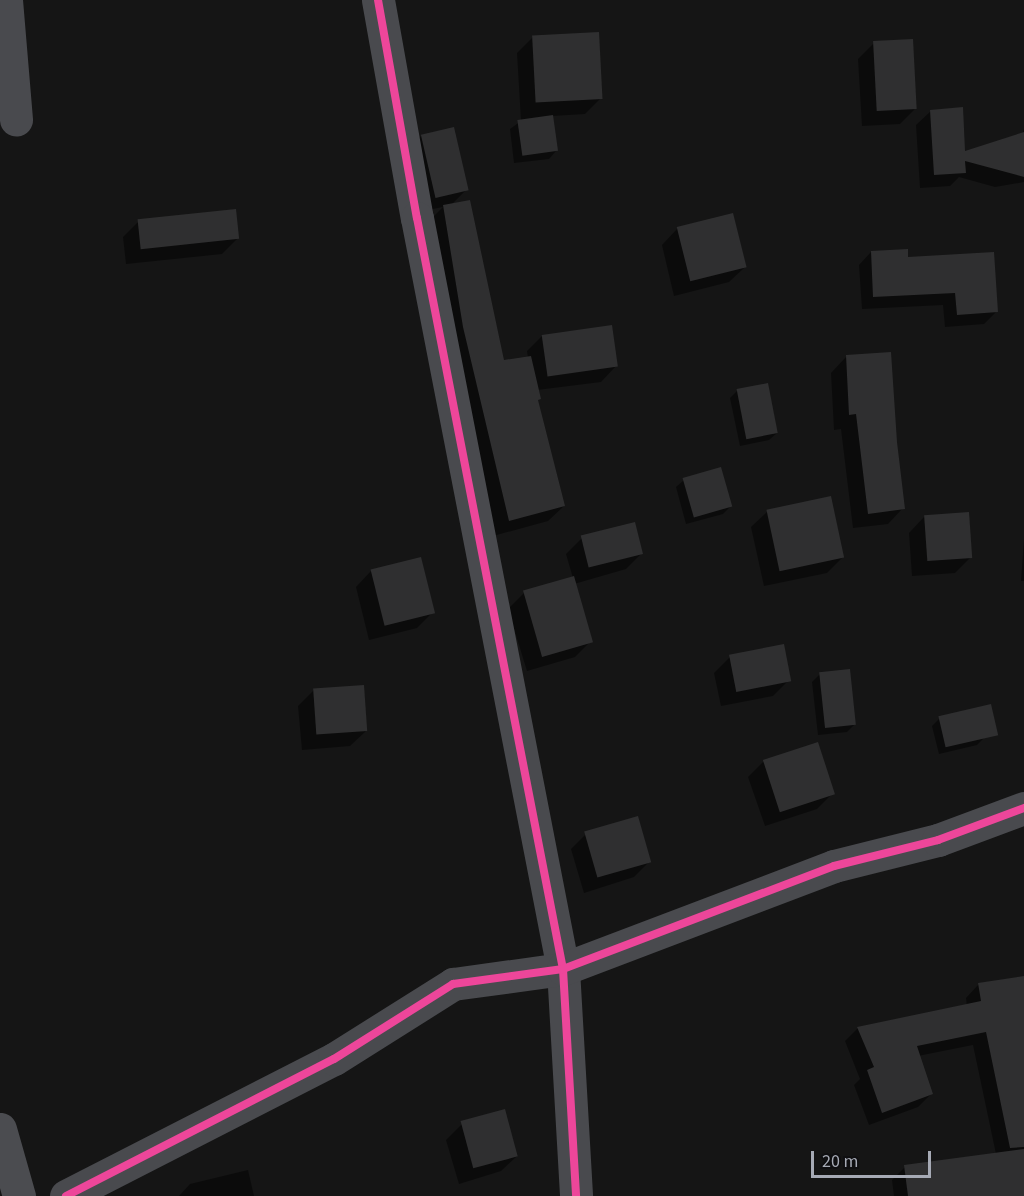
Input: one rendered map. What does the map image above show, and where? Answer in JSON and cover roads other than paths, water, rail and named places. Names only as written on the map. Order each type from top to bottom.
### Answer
[{"type":"main road","points":[[0,1129],[20,1196]]},
{"type":"street","points":[[6,0],[16,120]]},
{"type":"street","points":[[378,0],[417,218],[563,969],[576,1196]]},
{"type":"street","points":[[66,1196],[334,1059],[453,984],[563,969],[834,866],[938,840],[1024,808]]}]
